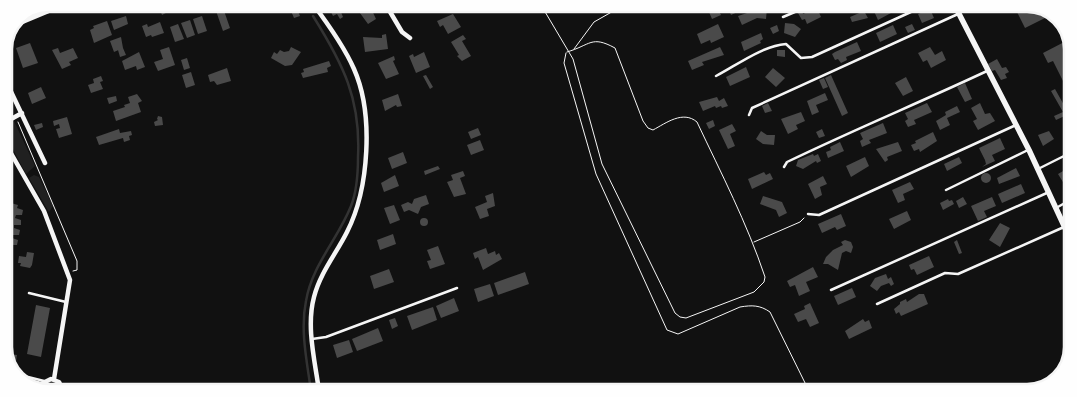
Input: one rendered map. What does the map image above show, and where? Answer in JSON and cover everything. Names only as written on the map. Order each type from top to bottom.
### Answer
[{"type":"street","points":[[318,12],[354,70],[362,97],[366,130],[359,204],[347,232],[328,264],[314,297],[311,340],[318,384]]},
{"type":"street","points":[[390,12],[402,32],[410,38]]},
{"type":"street","points":[[959,13],[1029,150],[1064,226]]},
{"type":"street","points":[[12,93],[45,164]]},
{"type":"street","points":[[12,118],[22,113]]},
{"type":"street","points":[[12,158],[44,211],[69,273],[68,302],[54,379]]},
{"type":"street","points":[[42,384],[44,381],[54,379],[60,384]]},
{"type":"lane","points":[[783,17],[795,12]]},
{"type":"lane","points":[[716,76],[762,52],[786,44],[801,58],[812,57],[911,12]]},
{"type":"lane","points":[[748,115],[752,108],[959,13]]},
{"type":"lane","points":[[784,167],[787,162],[844,134],[894,115],[989,70]]},
{"type":"lane","points":[[808,214],[819,216],[1016,124]]},
{"type":"lane","points":[[946,190],[1029,150]]},
{"type":"lane","points":[[1038,170],[1064,156]]},
{"type":"lane","points":[[831,290],[1049,192]]},
{"type":"lane","points":[[1056,208],[1064,204]]},
{"type":"lane","points":[[877,304],[945,273],[958,274],[1064,226]]},
{"type":"lane","points":[[311,340],[326,337],[457,288]]},
{"type":"lane","points":[[29,293],[68,302]]},
{"type":"lane","points":[[26,376],[44,381]]},
{"type":"path","points":[[544,12],[567,52],[572,59],[602,164],[675,313],[680,318],[686,318],[754,292],[764,282],[765,277],[754,243],[722,171],[696,122],[692,117],[683,116],[653,130],[648,128],[643,121],[615,48],[596,40],[567,52]]},
{"type":"path","points":[[574,50],[594,22],[612,12]]},
{"type":"path","points":[[567,52],[564,63],[596,174],[667,330],[678,334],[740,307],[750,305],[762,307],[770,312],[806,384]]},
{"type":"path","points":[[15,117],[78,261],[77,270],[73,271]]},
{"type":"path","points":[[754,243],[800,222],[808,214]]},
{"type":"shaded area","points":[[14,121],[35,166],[26,174],[12,148],[12,122]]},
{"type":"shaded area","points":[[34,175],[39,177],[53,206],[49,212],[29,178]]},
{"type":"building","points":[[216,12],[224,12],[230,28],[223,31]]},
{"type":"building","points":[[291,12],[298,12],[300,16],[294,18]]},
{"type":"building","points":[[331,12],[341,12],[343,17],[340,19],[337,14],[333,16]]},
{"type":"building","points":[[359,12],[373,12],[376,19],[368,24]]},
{"type":"building","points":[[709,12],[720,12],[721,15],[712,19]]},
{"type":"building","points":[[750,12],[767,12],[766,19],[757,18],[742,25],[738,16]]},
{"type":"building","points":[[802,12],[803,14],[819,12],[821,17],[807,24],[805,19],[802,20],[798,13]]},
{"type":"building","points":[[865,12],[868,18],[852,22],[850,17]]},
{"type":"building","points":[[874,12],[891,12],[891,13],[878,20]]},
{"type":"building","points":[[931,12],[934,18],[922,23],[918,14]]},
{"type":"building","points":[[1017,12],[1035,13],[1046,17],[1025,28]]},
{"type":"building","points":[[453,14],[461,27],[448,34],[443,25],[440,27],[437,21]]},
{"type":"building","points":[[126,16],[128,24],[114,30],[111,21]]},
{"type":"building","points":[[202,16],[207,31],[198,34],[193,19]]},
{"type":"building","points":[[190,20],[195,35],[187,38],[181,23]]},
{"type":"building","points":[[107,21],[112,35],[94,43],[90,30],[94,28],[93,26]]},
{"type":"building","points":[[160,22],[164,33],[146,37],[142,26],[147,24],[148,27]]},
{"type":"building","points":[[785,23],[794,24],[801,29],[795,37],[784,33]]},
{"type":"building","points":[[178,24],[184,39],[175,42],[170,27]]},
{"type":"building","points":[[718,24],[724,37],[711,43],[710,40],[701,44],[697,34]]},
{"type":"building","points":[[912,24],[915,30],[908,33],[905,27]]},
{"type":"building","points":[[777,25],[779,31],[773,34],[770,28]]},
{"type":"building","points":[[893,25],[897,34],[880,42],[876,33]]},
{"type":"building","points":[[761,33],[763,39],[760,41],[761,43],[744,51],[741,42]]},
{"type":"building","points":[[386,34],[388,49],[365,52],[363,37],[382,38],[382,35]]},
{"type":"building","points":[[463,35],[466,39],[462,41],[471,56],[462,61],[457,56],[459,55],[451,42]]},
{"type":"building","points":[[121,37],[123,48],[114,52],[110,41]]},
{"type":"building","points":[[857,42],[861,51],[846,57],[847,60],[841,63],[838,59],[835,60],[832,54]]},
{"type":"building","points":[[1064,42],[1064,83],[1053,61],[1048,63],[1043,53]]},
{"type":"building","points":[[30,43],[38,63],[23,68],[16,48]]},
{"type":"building","points":[[169,47],[175,65],[158,71],[154,62],[163,59],[160,50]]},
{"type":"building","points":[[291,47],[301,52],[292,65],[285,66],[271,58],[274,52],[277,54],[280,50],[284,52],[289,51]]},
{"type":"building","points":[[720,47],[724,55],[702,62],[704,65],[692,70],[688,61]]},
{"type":"building","points":[[930,47],[935,55],[942,51],[946,60],[931,68],[927,60],[923,62],[918,53]]},
{"type":"building","points":[[58,48],[60,53],[73,48],[78,58],[69,62],[71,65],[62,69],[52,50]]},
{"type":"building","points":[[123,48],[126,55],[120,57],[118,50]]},
{"type":"building","points":[[777,50],[785,50],[785,57],[777,56]]},
{"type":"building","points":[[139,52],[145,67],[137,70],[136,66],[125,70],[122,61]]},
{"type":"building","points":[[424,52],[430,67],[416,73],[409,56],[413,54],[414,57]]},
{"type":"building","points":[[394,56],[395,60],[393,61],[399,74],[386,79],[378,63]]},
{"type":"building","points":[[187,58],[190,68],[184,70],[181,60]]},
{"type":"building","points":[[997,59],[1002,68],[1006,67],[1009,72],[1005,74],[1007,78],[1001,80],[995,70],[992,71],[988,64]]},
{"type":"building","points":[[329,61],[331,66],[327,68],[328,72],[303,78],[301,73],[304,72],[303,69]]},
{"type":"building","points":[[746,67],[750,77],[730,86],[726,77]]},
{"type":"building","points":[[227,68],[231,81],[217,85],[214,81],[210,82],[208,75]]},
{"type":"building","points":[[773,68],[785,78],[776,87],[765,77]]},
{"type":"building","points":[[191,72],[195,85],[186,88],[182,75]]},
{"type":"building","points":[[426,75],[433,87],[430,89],[423,76]]},
{"type":"building","points":[[831,75],[848,113],[842,116],[825,78]]},
{"type":"building","points":[[101,76],[103,81],[100,82],[103,89],[91,93],[88,85],[94,83],[93,79]]},
{"type":"building","points":[[906,77],[913,91],[903,96],[895,83]]},
{"type":"building","points":[[824,78],[828,87],[823,89],[819,80]]},
{"type":"building","points":[[965,83],[972,99],[965,102],[957,87]]},
{"type":"building","points":[[41,87],[46,98],[32,104],[28,93]]},
{"type":"building","points":[[1055,89],[1064,105],[1064,116],[1056,120],[1054,116],[1063,112],[1051,91]]},
{"type":"building","points":[[825,93],[828,100],[816,105],[819,112],[812,115],[807,101]]},
{"type":"building","points":[[137,94],[142,101],[138,103],[141,112],[116,121],[113,111],[125,107],[124,105],[130,103],[128,97]]},
{"type":"building","points":[[398,94],[402,106],[397,107],[396,105],[385,111],[382,100]]},
{"type":"building","points":[[116,96],[117,101],[109,104],[107,98]]},
{"type":"building","points":[[717,97],[719,101],[724,98],[728,106],[716,108],[715,106],[703,111],[699,102]]},
{"type":"building","points":[[768,103],[772,111],[765,113],[762,106]]},
{"type":"building","points":[[927,103],[932,112],[914,120],[916,124],[908,127],[905,121],[908,119],[905,113]]},
{"type":"building","points":[[980,103],[985,114],[990,113],[995,121],[978,130],[973,121],[977,119],[971,108]]},
{"type":"building","points":[[957,106],[960,112],[947,118],[950,125],[940,130],[936,121],[946,115],[945,112]]},
{"type":"building","points":[[801,112],[805,121],[796,125],[798,129],[788,134],[781,119]]},
{"type":"building","points":[[158,116],[162,117],[163,125],[155,126],[154,122],[158,120]]},
{"type":"building","points":[[67,117],[72,134],[59,138],[56,129],[60,128],[59,124],[54,126],[53,121]]},
{"type":"building","points":[[713,120],[715,126],[709,129],[706,123]]},
{"type":"building","points":[[42,123],[43,127],[36,130],[34,125]]},
{"type":"building","points":[[883,123],[887,133],[869,140],[871,143],[862,147],[860,141],[863,139],[860,133]]},
{"type":"building","points":[[732,124],[736,131],[730,134],[735,146],[728,149],[719,130]]},
{"type":"building","points":[[478,128],[481,135],[471,139],[468,132]]},
{"type":"building","points":[[119,129],[120,133],[131,131],[130,140],[124,142],[123,138],[99,145],[96,137]]},
{"type":"building","points":[[822,129],[825,136],[819,138],[816,132]]},
{"type":"building","points":[[761,131],[767,135],[775,135],[774,145],[763,144],[756,139]]},
{"type":"building","points":[[1049,131],[1054,139],[1043,146],[1038,135]]},
{"type":"building","points":[[933,132],[937,141],[920,152],[919,149],[914,151],[911,145],[916,143],[915,141]]},
{"type":"building","points":[[1000,138],[1005,149],[992,155],[995,161],[982,167],[986,164],[979,148]]},
{"type":"building","points":[[480,140],[484,150],[471,155],[467,145]]},
{"type":"building","points":[[840,142],[844,151],[828,158],[826,152],[831,150],[830,147]]},
{"type":"building","points":[[898,142],[902,151],[887,157],[888,160],[885,162],[876,149]]},
{"type":"building","points":[[403,152],[407,163],[392,169],[388,158]]},
{"type":"building","points":[[813,154],[814,156],[818,154],[821,161],[817,163],[816,161],[803,169],[796,166],[798,160]]},
{"type":"building","points":[[865,157],[869,166],[851,177],[846,166]]},
{"type":"building","points":[[959,157],[962,163],[947,171],[944,164]]},
{"type":"building","points":[[438,166],[440,169],[425,175],[424,171]]},
{"type":"building","points":[[1016,168],[1020,176],[999,184],[997,178]]},
{"type":"building","points":[[1064,170],[1064,184],[1058,174]]},
{"type":"building","points":[[463,171],[465,176],[460,178],[466,194],[454,197],[447,182],[453,180],[451,175]]},
{"type":"building","points":[[764,172],[766,175],[770,173],[773,179],[752,189],[748,179]]},
{"type":"building","points":[[984,173],[988,173],[991,178],[990,182],[984,183],[981,180],[981,176]]},
{"type":"building","points":[[395,175],[399,186],[384,192],[381,183]]},
{"type":"building","points":[[823,176],[827,184],[820,187],[822,195],[815,199],[808,184]]},
{"type":"building","points":[[910,182],[914,189],[903,194],[905,200],[898,203],[892,190]]},
{"type":"building","points":[[1021,184],[1025,193],[1002,203],[998,194]]},
{"type":"building","points":[[493,193],[495,206],[487,209],[489,216],[480,219],[475,207],[487,202],[485,196]]},
{"type":"building","points":[[426,195],[429,204],[421,207],[418,214],[409,210],[404,212],[401,205],[408,202],[412,204],[414,199]]},
{"type":"building","points":[[763,196],[782,202],[787,213],[779,217],[776,210],[760,204]]},
{"type":"building","points":[[963,197],[967,204],[959,208],[956,201]]},
{"type":"building","points":[[992,197],[996,206],[984,211],[987,217],[978,221],[971,206]]},
{"type":"building","points":[[948,199],[949,201],[952,200],[954,204],[943,210],[940,203]]},
{"type":"building","points":[[13,203],[18,205],[17,208],[23,210],[22,215],[16,215],[15,218],[21,220],[21,225],[14,225],[14,228],[20,230],[19,235],[13,235]]},
{"type":"building","points":[[394,205],[400,220],[390,224],[384,208]]},
{"type":"building","points":[[907,211],[911,220],[894,229],[889,219]]},
{"type":"building","points":[[841,214],[846,226],[837,230],[835,227],[822,233],[818,224]]},
{"type":"building","points":[[424,218],[428,222],[424,226],[420,222]]},
{"type":"building","points":[[1000,223],[1010,228],[1000,247],[989,240]]},
{"type":"building","points":[[393,234],[396,244],[380,250],[377,240]]},
{"type":"building","points":[[13,238],[18,240],[17,245],[13,245]]},
{"type":"building","points":[[845,240],[851,242],[853,247],[851,253],[846,251],[842,253],[838,270],[828,264],[823,264],[826,257],[833,250],[843,245],[841,242]]},
{"type":"building","points":[[957,240],[962,253],[959,254],[954,242]]},
{"type":"building","points":[[438,246],[445,264],[430,269],[427,261],[431,260],[427,250]]},
{"type":"building","points":[[486,248],[488,254],[495,251],[496,255],[499,253],[502,259],[483,270],[478,257],[475,259],[473,253]]},
{"type":"building","points":[[27,252],[34,253],[30,268],[20,266],[21,263],[18,263],[19,256],[26,257]]},
{"type":"building","points":[[929,256],[934,267],[917,275],[914,269],[911,270],[909,265]]},
{"type":"building","points":[[813,267],[818,277],[806,282],[810,291],[799,296],[795,285],[790,287],[787,281]]},
{"type":"building","points":[[389,269],[394,282],[374,289],[370,276]]},
{"type":"building","points":[[525,272],[529,284],[498,295],[494,283]]},
{"type":"building","points":[[886,274],[888,279],[891,277],[894,284],[891,286],[889,283],[881,286],[877,291],[870,286],[875,278]]},
{"type":"building","points":[[490,284],[494,296],[478,302],[474,289]]},
{"type":"building","points":[[852,288],[856,297],[838,305],[834,296]]},
{"type":"building","points":[[919,294],[924,294],[928,304],[901,316],[899,312],[896,314],[894,309],[900,302],[906,299],[907,302]]},
{"type":"building","points":[[454,298],[459,311],[441,318],[436,306]]},
{"type":"building","points":[[810,303],[819,323],[810,327],[806,319],[798,322],[794,314],[805,309],[804,306]]},
{"type":"building","points":[[36,305],[50,308],[41,357],[27,354]]},
{"type":"building","points":[[433,307],[437,320],[412,330],[407,316]]},
{"type":"building","points":[[395,318],[398,326],[392,329],[389,320]]},
{"type":"building","points":[[863,319],[865,322],[869,320],[872,328],[849,339],[845,331]]},
{"type":"building","points":[[378,328],[383,341],[357,351],[352,339]]},
{"type":"building","points":[[349,340],[353,352],[337,358],[333,345]]},
{"type":"building","points":[[14,354],[17,355],[16,363]]},
{"type":"waterway","points":[[310,384],[304,335],[306,301],[319,264],[346,218],[353,200],[356,188],[358,136],[353,100],[348,83],[333,50],[313,16]]}]
